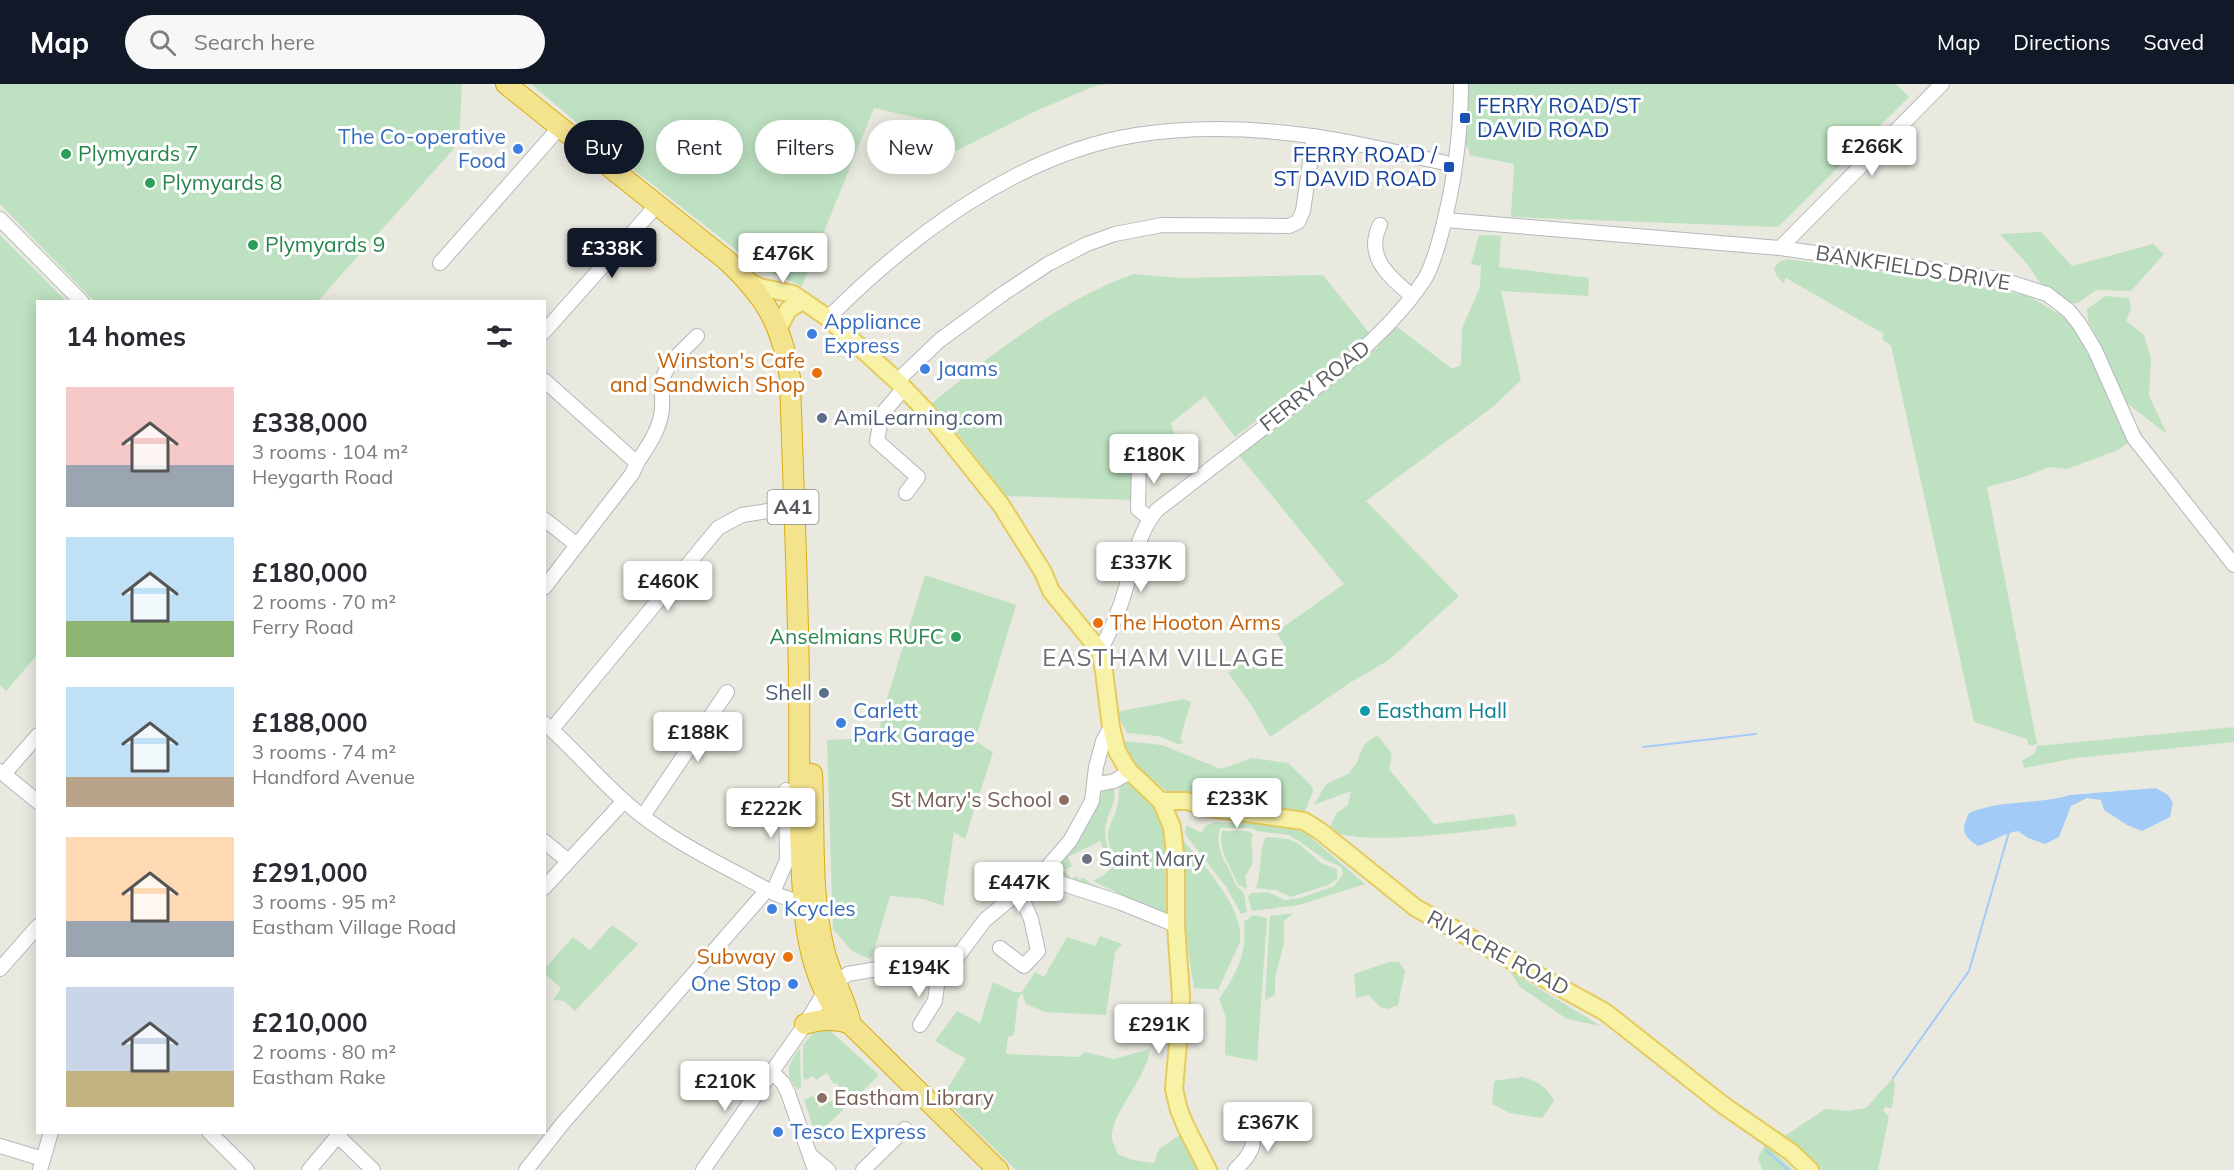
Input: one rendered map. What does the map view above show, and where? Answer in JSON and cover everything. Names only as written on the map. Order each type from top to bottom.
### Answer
[{"type":"highway","name":"A41","points":[[506,84],[725,259],[748,280],[763,300],[786,348],[790,378],[794,507],[802,879],[810,903]]},
{"type":"highway","name":"A41","points":[[799,686],[810,747],[808,944],[830,988],[835,1010],[998,1170]]},
{"type":"highway","points":[[805,1024],[826,1019],[840,1020],[850,1024]]},
{"type":"main road","points":[[748,280],[759,286],[793,294],[828,318],[926,411],[1001,505],[1035,557],[1051,591],[1100,651],[1111,727],[1117,751],[1130,772],[1161,801],[1172,827],[1176,862],[1180,1020],[1174,1089],[1183,1118],[1208,1170]]},
{"type":"main road","points":[[763,300],[802,301]]},
{"type":"main road","points":[[778,329],[788,310],[802,301]]},
{"type":"main road","name":"RIVACRE ROAD","points":[[1161,801],[1187,801],[1209,808],[1304,821],[1320,831],[1416,908],[1605,1012],[1723,1105],[1791,1152],[1810,1170]]},
{"type":"street","name":"FERRY ROAD","points":[[1100,651],[1124,592],[1137,543],[1150,519],[1167,501],[1350,361],[1380,334],[1425,278],[1434,259],[1445,220],[1456,165],[1461,84]]},
{"type":"street","points":[[1780,248],[1942,84]]},
{"type":"street","points":[[440,263],[560,128]]},
{"type":"street","points":[[828,318],[863,283],[925,233],[972,201],[1021,173],[1064,154],[1106,141],[1186,129],[1263,131],[1314,136],[1446,164]]},
{"type":"street","points":[[906,493],[918,477],[877,441],[882,414],[901,385],[940,340],[1048,264],[1087,244],[1114,234],[1162,225],[1289,226],[1298,222],[1303,211],[1314,136]]},
{"type":"street","points":[[546,330],[657,205]]},
{"type":"street","points":[[0,219],[80,300]]},
{"type":"street","name":"BANKFIELDS DRIVE","points":[[1445,220],[1780,248],[1999,279],[2047,294],[2069,311],[2080,325],[2095,350],[2134,438],[2234,565]]},
{"type":"street","points":[[1374,229],[1374,249],[1380,263],[1412,296]]},
{"type":"street","points":[[546,585],[632,474],[657,430],[662,409],[660,388],[664,376],[668,368],[697,336]]},
{"type":"street","points":[[546,382],[637,462]]},
{"type":"street","points":[[1139,460],[1138,509],[1150,519]]},
{"type":"street","points":[[794,507],[742,515],[718,528],[548,726],[624,801],[699,854],[773,892],[810,903]]},
{"type":"street","points":[[546,521],[577,545]]},
{"type":"street","points":[[643,816],[727,692]]},
{"type":"street","points":[[920,1025],[935,1001],[938,978],[985,920],[1044,871],[1070,841],[1092,801],[1096,767],[1103,741],[1111,727]]},
{"type":"street","points":[[36,737],[2,772],[36,800]]},
{"type":"street","points":[[1094,785],[1114,781],[1130,772]]},
{"type":"street","points":[[526,1170],[563,1123],[773,892],[787,860],[786,790]]},
{"type":"street","points":[[546,886],[624,801]]},
{"type":"street","points":[[546,843],[568,861]]},
{"type":"street","points":[[1044,871],[1060,883],[1119,902],[1176,925]]},
{"type":"street","points":[[773,892],[796,886],[802,879]]},
{"type":"street","points":[[1000,948],[1024,966],[1038,951],[1031,919],[1019,892]]},
{"type":"street","points":[[0,969],[36,928]]},
{"type":"street","points":[[703,1170],[830,988],[848,974],[883,968],[917,971],[938,978]]},
{"type":"street","points":[[772,1072],[783,1083],[788,1093],[815,1170]]},
{"type":"street","points":[[1235,1170],[1254,1148],[1255,1133],[1250,1118]]},
{"type":"street","points":[[863,1170],[905,1129]]},
{"type":"street","points":[[0,1146],[42,1164],[50,1134]]},
{"type":"street","points":[[211,1134],[247,1170]]},
{"type":"street","points":[[309,1170],[339,1134],[373,1170]]},
{"type":"street","points":[[811,1156],[828,1170]]},
{"type":"green space","points":[[0,84],[462,84],[459,143],[319,300],[93,300],[0,204]]},
{"type":"green space","points":[[531,84],[1108,84],[1095,86],[1038,110],[955,152],[955,120],[926,120],[874,108],[869,120],[867,120],[855,155],[855,120],[755,120],[755,174],[847,174],[802,286],[758,267],[639,174],[644,174],[644,120],[574,120]]},
{"type":"green space","points":[[1467,84],[1896,84],[1909,97],[1778,227],[1511,217],[1514,164],[1469,155],[1469,149],[1465,144]]},
{"type":"green space","points":[[2041,232],[2072,266],[2153,244],[2164,254],[2131,291],[2096,290],[2078,303],[2068,304],[2040,283],[2028,265],[2000,234]]},
{"type":"green space","points":[[0,235],[65,300],[36,300],[36,656],[6,691],[0,685]]},
{"type":"green space","points":[[1479,235],[1501,236],[1499,267],[1589,278],[1588,296],[1501,291],[1521,380],[1494,406],[1366,501],[1459,596],[1389,660],[1351,682],[1270,737],[1250,703],[1228,673],[1253,655],[1259,663],[1285,646],[1276,632],[1344,584],[1238,454],[1377,348],[1395,325],[1452,369],[1461,365],[1462,328],[1480,287],[1481,266],[1471,264]]},
{"type":"green space","points":[[1786,259],[1944,279],[2028,296],[2061,315],[2081,335],[2129,442],[2118,450],[2067,469],[2049,467],[2024,477],[1987,487],[2037,744],[2029,746],[2027,739],[1974,722],[1891,346],[1882,339],[1884,334],[1786,278],[1783,283],[1776,275],[1774,268]]},
{"type":"green space","points":[[1134,274],[1180,278],[1323,275],[1370,334],[1235,437],[1205,396],[1171,423],[1174,433],[1143,460],[1133,500],[1006,496],[944,416],[930,405],[1027,330],[1079,298]]},
{"type":"green space","points":[[2105,296],[2129,298],[2131,309],[2126,321],[2144,335],[2151,358],[2149,396],[2167,434],[2123,400],[2105,354],[2088,321],[2087,309]]},
{"type":"green space","points":[[925,575],[1016,605],[975,741],[993,752],[965,839],[954,832],[943,906],[924,899],[890,896],[870,959],[852,951],[833,929],[827,740],[878,738],[882,715]]},
{"type":"green space","points":[[1184,699],[1191,702],[1180,739],[1184,743],[1178,744],[1158,736],[1127,733],[1116,712]]},
{"type":"green space","points":[[2234,727],[2234,742],[2076,758],[2024,768],[2022,761],[2035,753],[2037,746]]},
{"type":"green space","points":[[1377,735],[1392,754],[1389,769],[1434,824],[1514,814],[1517,826],[1392,838],[1367,838],[1329,830],[1336,814],[1348,805],[1351,791],[1314,805],[1326,784],[1348,774],[1356,764],[1364,745]]},
{"type":"green space","points":[[1124,741],[1162,745],[1221,769],[1252,758],[1288,763],[1312,786],[1313,792],[1303,815],[1223,808],[1168,792],[1133,764],[1124,749]]},
{"type":"green space","points":[[1124,781],[1141,793],[1153,806],[1161,820],[1169,852],[1171,908],[1167,913],[1119,895],[1094,880],[1111,869],[1113,863],[1108,837],[1109,829]]},
{"type":"green space","points":[[1113,785],[1113,804],[1105,832],[1109,854],[1106,869],[1101,861],[1108,857],[1100,841],[1068,857],[1072,866],[1064,870],[1071,879],[1077,876],[1079,880],[1084,878],[1110,892],[1062,878],[1057,870],[1084,829],[1104,789]]},
{"type":"green space","points":[[1215,822],[1287,825],[1308,835],[1365,884],[1299,905],[1252,911],[1248,897],[1251,893],[1268,892],[1285,900],[1301,898],[1334,886],[1343,874],[1341,867],[1324,859],[1289,835],[1257,831],[1251,828],[1220,828],[1218,839],[1221,854],[1236,885],[1244,893],[1247,912],[1241,914],[1227,888],[1185,834],[1186,825],[1202,833],[1205,826]]},
{"type":"green space","points":[[1222,831],[1248,831],[1253,834],[1252,864],[1245,877],[1247,889],[1238,884],[1226,858],[1222,845]]},
{"type":"green space","points":[[1181,837],[1210,872],[1229,900],[1240,929],[1240,942],[1218,990],[1194,988],[1184,913]]},
{"type":"green space","points":[[1266,837],[1288,839],[1299,844],[1321,863],[1337,869],[1337,879],[1328,885],[1291,897],[1275,890],[1256,888],[1262,847]]},
{"type":"green space","points":[[1294,913],[1284,921],[1284,943],[1275,978],[1275,995],[1265,1000],[1270,916]]},
{"type":"green space","points":[[1253,915],[1267,918],[1257,1061],[1225,1055],[1226,1017],[1219,999],[1231,981],[1242,954],[1244,922]]},
{"type":"green space","points":[[612,925],[638,944],[575,1011],[564,1001],[553,1000],[561,988],[546,975],[546,967],[573,937],[590,950]]},
{"type":"green space","points":[[1100,936],[1122,944],[1115,952],[1106,1015],[1045,1012],[1026,1004],[1022,993],[1018,999],[1014,1035],[1008,1037],[1006,1054],[1079,1057],[1085,1052],[1114,1059],[1150,1049],[1143,1071],[1118,1116],[1112,1136],[1114,1145],[1118,1154],[1132,1160],[1154,1163],[1159,1149],[1183,1133],[1200,1170],[1016,1170],[942,1097],[966,1059],[935,1041],[957,1011],[980,1023],[993,982],[1014,992],[1022,992],[1035,972],[1044,977],[1067,937],[1095,946]]},
{"type":"green space","points":[[1389,962],[1399,962],[1405,971],[1398,1005],[1388,1009],[1380,1007],[1369,995],[1356,998],[1354,974]]},
{"type":"green space","points":[[1510,971],[1601,1026],[1567,1019],[1520,987]]},
{"type":"green space","points":[[827,1028],[879,1075],[845,1109],[839,1099],[844,1095],[827,1073],[816,1080],[813,1076],[805,1080],[803,1076],[803,1045],[815,1031]]},
{"type":"green space","points":[[800,1048],[801,1086],[798,1090],[790,1079],[789,1069]]},
{"type":"green space","points":[[1523,1077],[1541,1085],[1554,1101],[1542,1118],[1510,1113],[1492,1104],[1494,1081]]},
{"type":"green space","points":[[1893,1078],[1895,1084],[1892,1108],[1885,1107],[1883,1111],[1889,1116],[1878,1170],[1822,1170],[1785,1136],[1825,1109],[1848,1111],[1866,1108]]},
{"type":"green space","points":[[812,1096],[816,1097],[819,1108],[836,1098],[843,1110],[816,1135],[804,1100]]},
{"type":"green space","points":[[1765,1144],[1793,1170],[1763,1170],[1758,1159]]},
{"type":"water","points":[[2156,788],[2168,795],[2173,803],[2170,817],[2142,831],[2127,825],[2104,810],[2101,800],[2087,798],[2071,806],[2059,837],[2045,844],[2028,838],[2018,831],[1978,846],[1964,832],[1969,813],[1994,806],[2070,795]]},
{"type":"waterway","points":[[1643,747],[1756,734]]},
{"type":"waterway","points":[[1893,1078],[1969,971],[2009,832]]},
{"type":"waterway","points":[[1766,1150],[1788,1170]]},
{"type":"place","name":"FERRY ROAD/ST DAVID ROAD","points":[[1465,118]]},
{"type":"place","name":"The Co-operative Food","points":[[518,149]]},
{"type":"place","name":"Plymyards 7","points":[[66,154]]},
{"type":"place","name":"FERRY ROAD / ST DAVID ROAD","points":[[1449,167]]},
{"type":"place","name":"Plymyards 8","points":[[150,183]]},
{"type":"place","name":"Plymyards 9","points":[[253,245]]},
{"type":"place","name":"Appliance Express","points":[[812,334]]},
{"type":"place","name":"Jaams","points":[[925,369]]},
{"type":"place","name":"Winston's Cafe and Sandwich Shop","points":[[817,373]]},
{"type":"place","name":"AmiLearning.com","points":[[822,418]]},
{"type":"place","name":"The Hooton Arms","points":[[1098,623]]},
{"type":"place","name":"Anselmians RUFC","points":[[956,637]]},
{"type":"place","name":"Shell","points":[[824,693]]},
{"type":"place","name":"Eastham Hall","points":[[1365,711]]},
{"type":"place","name":"Carlett Park Garage","points":[[841,723]]},
{"type":"place","name":"St Mary's School","points":[[1064,800]]},
{"type":"place","name":"Saint Mary","points":[[1087,859]]},
{"type":"place","name":"Kcycles","points":[[772,909]]},
{"type":"place","name":"Subway","points":[[788,957]]},
{"type":"place","name":"One Stop","points":[[793,984]]},
{"type":"place","name":"Eastham Library","points":[[822,1098]]},
{"type":"place","name":"Tesco Express","points":[[778,1132]]},
{"type":"district","name":"EASTHAM VILLAGE","points":[[1164,658]]}]
